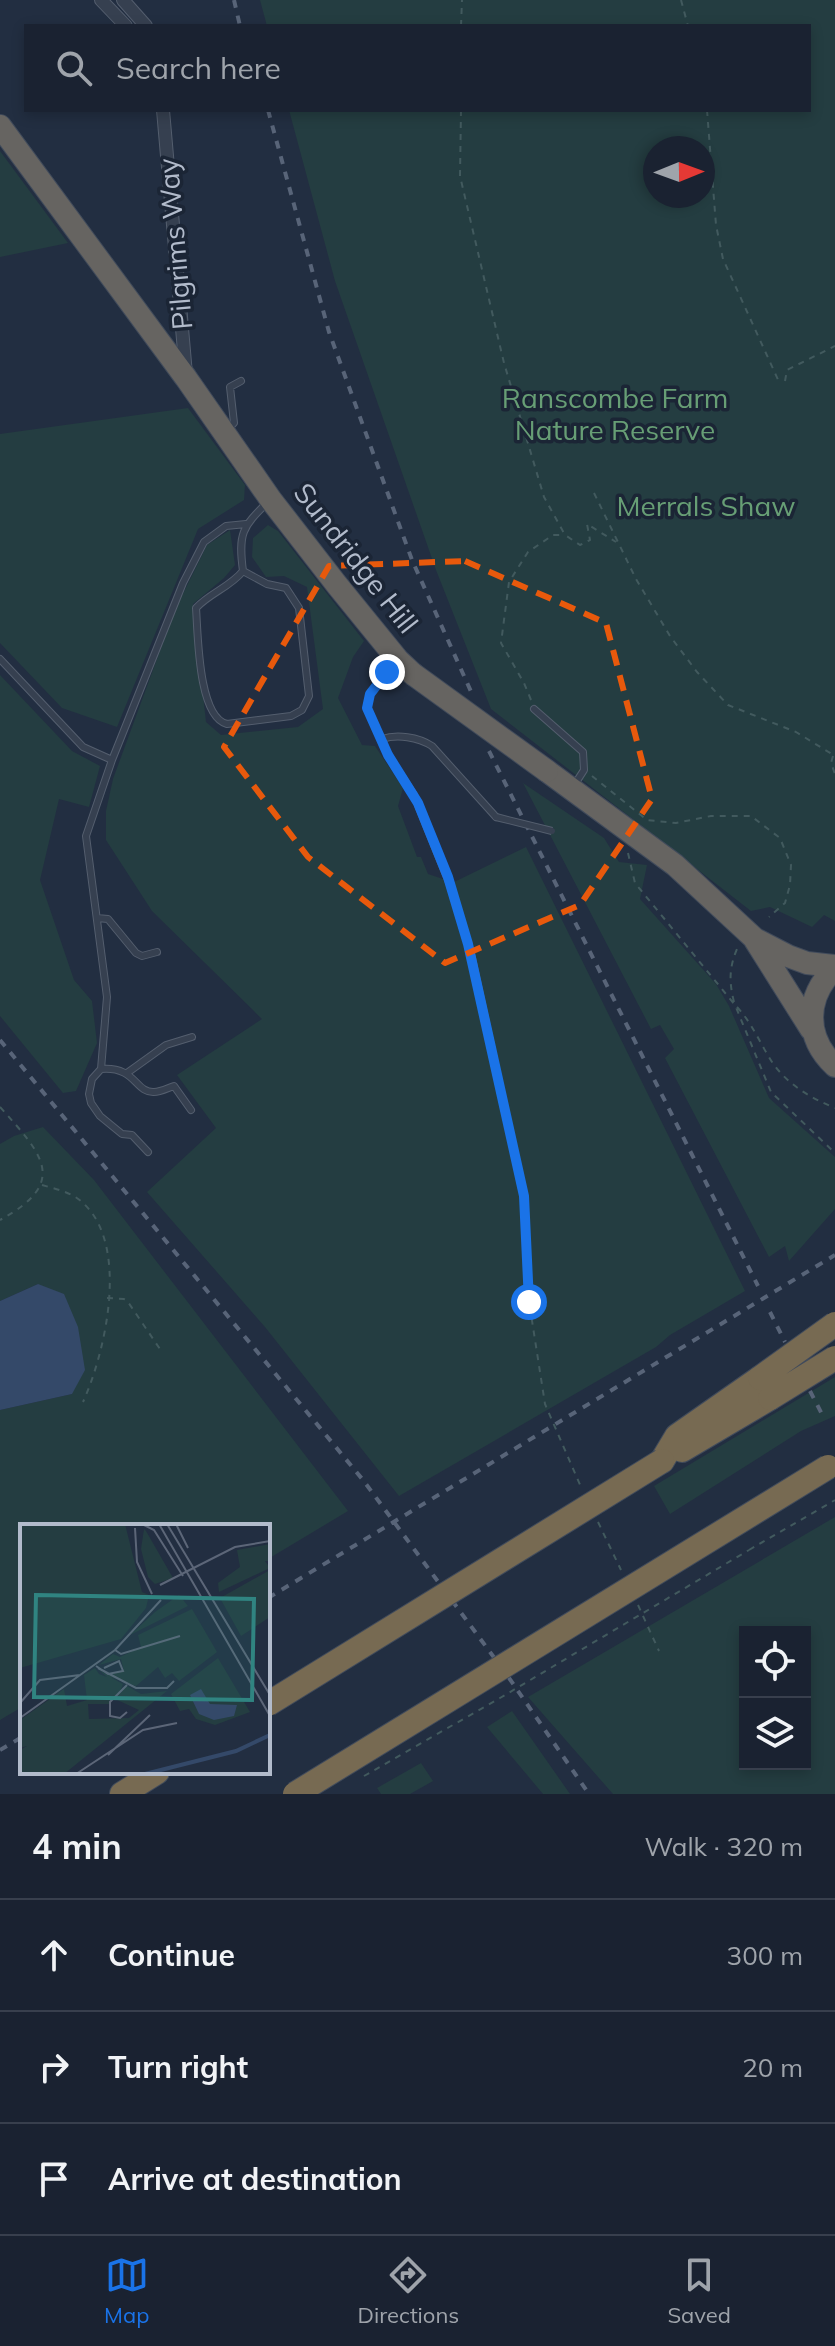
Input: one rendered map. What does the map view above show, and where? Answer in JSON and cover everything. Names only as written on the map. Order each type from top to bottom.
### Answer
[{"type":"highway","name":"Sundridge Hill","points":[[0,126],[186,378],[271,500],[406,667],[547,771],[579,779],[632,835],[675,865],[746,944],[813,1032],[820,1050],[835,1066]]},
{"type":"highway","name":"Sundridge Hill","points":[[746,944],[807,963],[835,967]]},
{"type":"highway","points":[[813,1032],[811,1014],[815,995],[835,967]]},
{"type":"highway","points":[[765,1388],[835,1324]]},
{"type":"highway","points":[[270,1703],[662,1461],[677,1436],[765,1388],[835,1358]]},
{"type":"highway","points":[[295,1794],[833,1465]]},
{"type":"highway","points":[[122,1794],[154,1774]]},
{"type":"street","points":[[101,0],[124,24]]},
{"type":"street","points":[[123,0],[144,24]]},
{"type":"street","name":"Pilgrims Way","points":[[163,112],[186,378]]},
{"type":"lane","points":[[224,432],[234,423],[230,387],[241,381]]},
{"type":"lane","points":[[243,571],[267,584],[286,588],[297,602],[309,696],[302,710],[291,716],[225,724],[209,709],[204,693],[196,608],[206,598],[234,582],[243,571],[240,549],[246,524],[271,500]]},
{"type":"lane","points":[[148,1152],[132,1135],[122,1134],[111,1127],[91,1103],[90,1085],[101,1069],[107,997],[86,836],[112,760],[183,583],[204,542],[226,526],[246,524]]},
{"type":"lane","points":[[0,659],[83,747],[112,760]]},
{"type":"lane","points":[[406,667],[379,681],[368,701],[368,710],[389,757],[418,803],[461,917],[522,1189]]},
{"type":"lane","points":[[534,709],[583,752],[579,779]]},
{"type":"lane","points":[[382,739],[395,736],[429,744],[496,817],[552,831]]},
{"type":"lane","points":[[97,918],[108,919],[136,953],[142,956],[157,952]]},
{"type":"lane","points":[[127,1073],[166,1045],[192,1037]]},
{"type":"lane","points":[[101,1069],[117,1067],[144,1090],[154,1092],[174,1086],[191,1110]]},
{"type":"path","points":[[461,24],[462,0]]},
{"type":"path","points":[[681,0],[687,24]]},
{"type":"path","points":[[461,112],[460,176],[504,363],[544,497],[565,535],[580,545],[590,540],[587,524],[616,542]]},
{"type":"path","points":[[707,112],[716,225],[723,259],[780,384]]},
{"type":"path","points":[[785,381],[787,370],[835,346]]},
{"type":"path","points":[[594,493],[616,542],[670,636],[728,705],[796,732],[834,756],[831,763],[835,774]]},
{"type":"path","points":[[534,709],[524,683],[501,643],[509,582],[528,552],[553,535],[565,535]]},
{"type":"path","points":[[579,779],[647,820],[676,823],[711,816],[751,816],[780,838],[791,865],[785,903],[769,917]]},
{"type":"path","points":[[625,843],[635,883],[748,1019],[774,1065],[793,1085],[835,1108]]},
{"type":"path","points":[[746,944],[730,966],[730,988],[771,1092],[835,1153]]},
{"type":"path","points":[[0,1107],[26,1136],[43,1172],[42,1185],[33,1197],[0,1220]]},
{"type":"path","points":[[42,1185],[76,1197],[93,1214],[108,1249],[101,1351],[83,1402]]},
{"type":"path","points":[[522,1189],[528,1295],[545,1404],[587,1498]]},
{"type":"path","points":[[107,1298],[128,1302],[162,1352]]},
{"type":"path","points":[[357,1779],[835,1500]]},
{"type":"path","points":[[593,1512],[626,1581]]},
{"type":"path","points":[[633,1595],[659,1651]]},
{"type":"highlighted area","points":[[465,561],[606,623],[652,799],[580,905],[445,963],[308,857],[224,747],[329,566]]},
{"type":"green space","name":"Ranscombe Farm Nature Reserve","points":[[260,0],[835,0],[835,921],[824,915],[812,927],[770,907],[751,911],[491,709],[436,570],[335,281],[290,112],[811,112],[811,24],[266,24]]},
{"type":"green space","points":[[0,151],[68,243],[0,257]]},
{"type":"green space","points":[[188,408],[245,485],[244,500],[198,529],[117,727],[62,708],[0,643],[0,434]]},
{"type":"green space","points":[[268,525],[278,531],[364,641],[353,657],[338,698],[362,745],[375,746],[403,788],[398,806],[417,857],[421,857],[428,874],[443,879],[446,886],[526,847],[745,1291],[670,1335],[656,1347],[399,1496],[265,1327],[147,1192],[216,1128],[177,1075],[262,1019],[152,911],[106,840],[106,811],[113,779],[175,610],[207,545],[230,530],[235,565],[193,604],[206,722],[221,735],[298,727],[323,709],[307,587],[284,576],[266,577],[252,557],[253,538]]},
{"type":"green space","points":[[0,675],[72,751],[100,766],[89,807],[59,799],[40,880],[74,980],[92,1001],[97,1043],[76,1091],[63,1093],[0,1016]]},
{"type":"green space","points":[[523,783],[604,838],[619,862],[647,865],[640,899],[716,984],[729,1006],[769,1098],[835,1157],[835,1209],[789,1261],[785,1246],[769,1257],[665,1058],[674,1049],[660,1025],[651,1029]]},
{"type":"green space","points":[[43,1127],[94,1180],[348,1511],[270,1558],[270,1524],[20,1524],[20,1708],[0,1720],[0,1410],[72,1394],[38,1284],[0,1301],[0,1144]]},
{"type":"green space","points":[[835,1377],[835,1416],[801,1431],[670,1514],[654,1486]]},
{"type":"green space","points":[[835,1517],[835,1794],[613,1794],[528,1697]]},
{"type":"green space","points":[[512,1711],[570,1794],[543,1794],[487,1727]]},
{"type":"green space","points":[[421,1763],[433,1781],[410,1794],[381,1794],[377,1788]]},
{"type":"water","points":[[38,1284],[64,1294],[78,1327],[85,1370],[72,1394],[0,1410],[0,1301]]},
{"type":"railway","points":[[234,0],[240,24]]},
{"type":"railway","points":[[269,112],[329,332],[412,560],[473,696]]},
{"type":"railway","points":[[489,751],[758,1286]]},
{"type":"railway","points":[[0,1040],[363,1480],[507,1675],[589,1794]]},
{"type":"railway","points":[[270,1597],[835,1255]]},
{"type":"railway","points":[[770,1312],[785,1342]]},
{"type":"railway","points":[[810,1391],[824,1418]]},
{"type":"railway","points":[[0,1750],[20,1738]]},
{"type":"route","points":[[387,672],[370,694],[367,708],[388,755],[418,803],[461,917],[524,1196],[529,1302]]},
{"type":"park label","name":"Merrals Shaw","points":[[706,506]]}]
